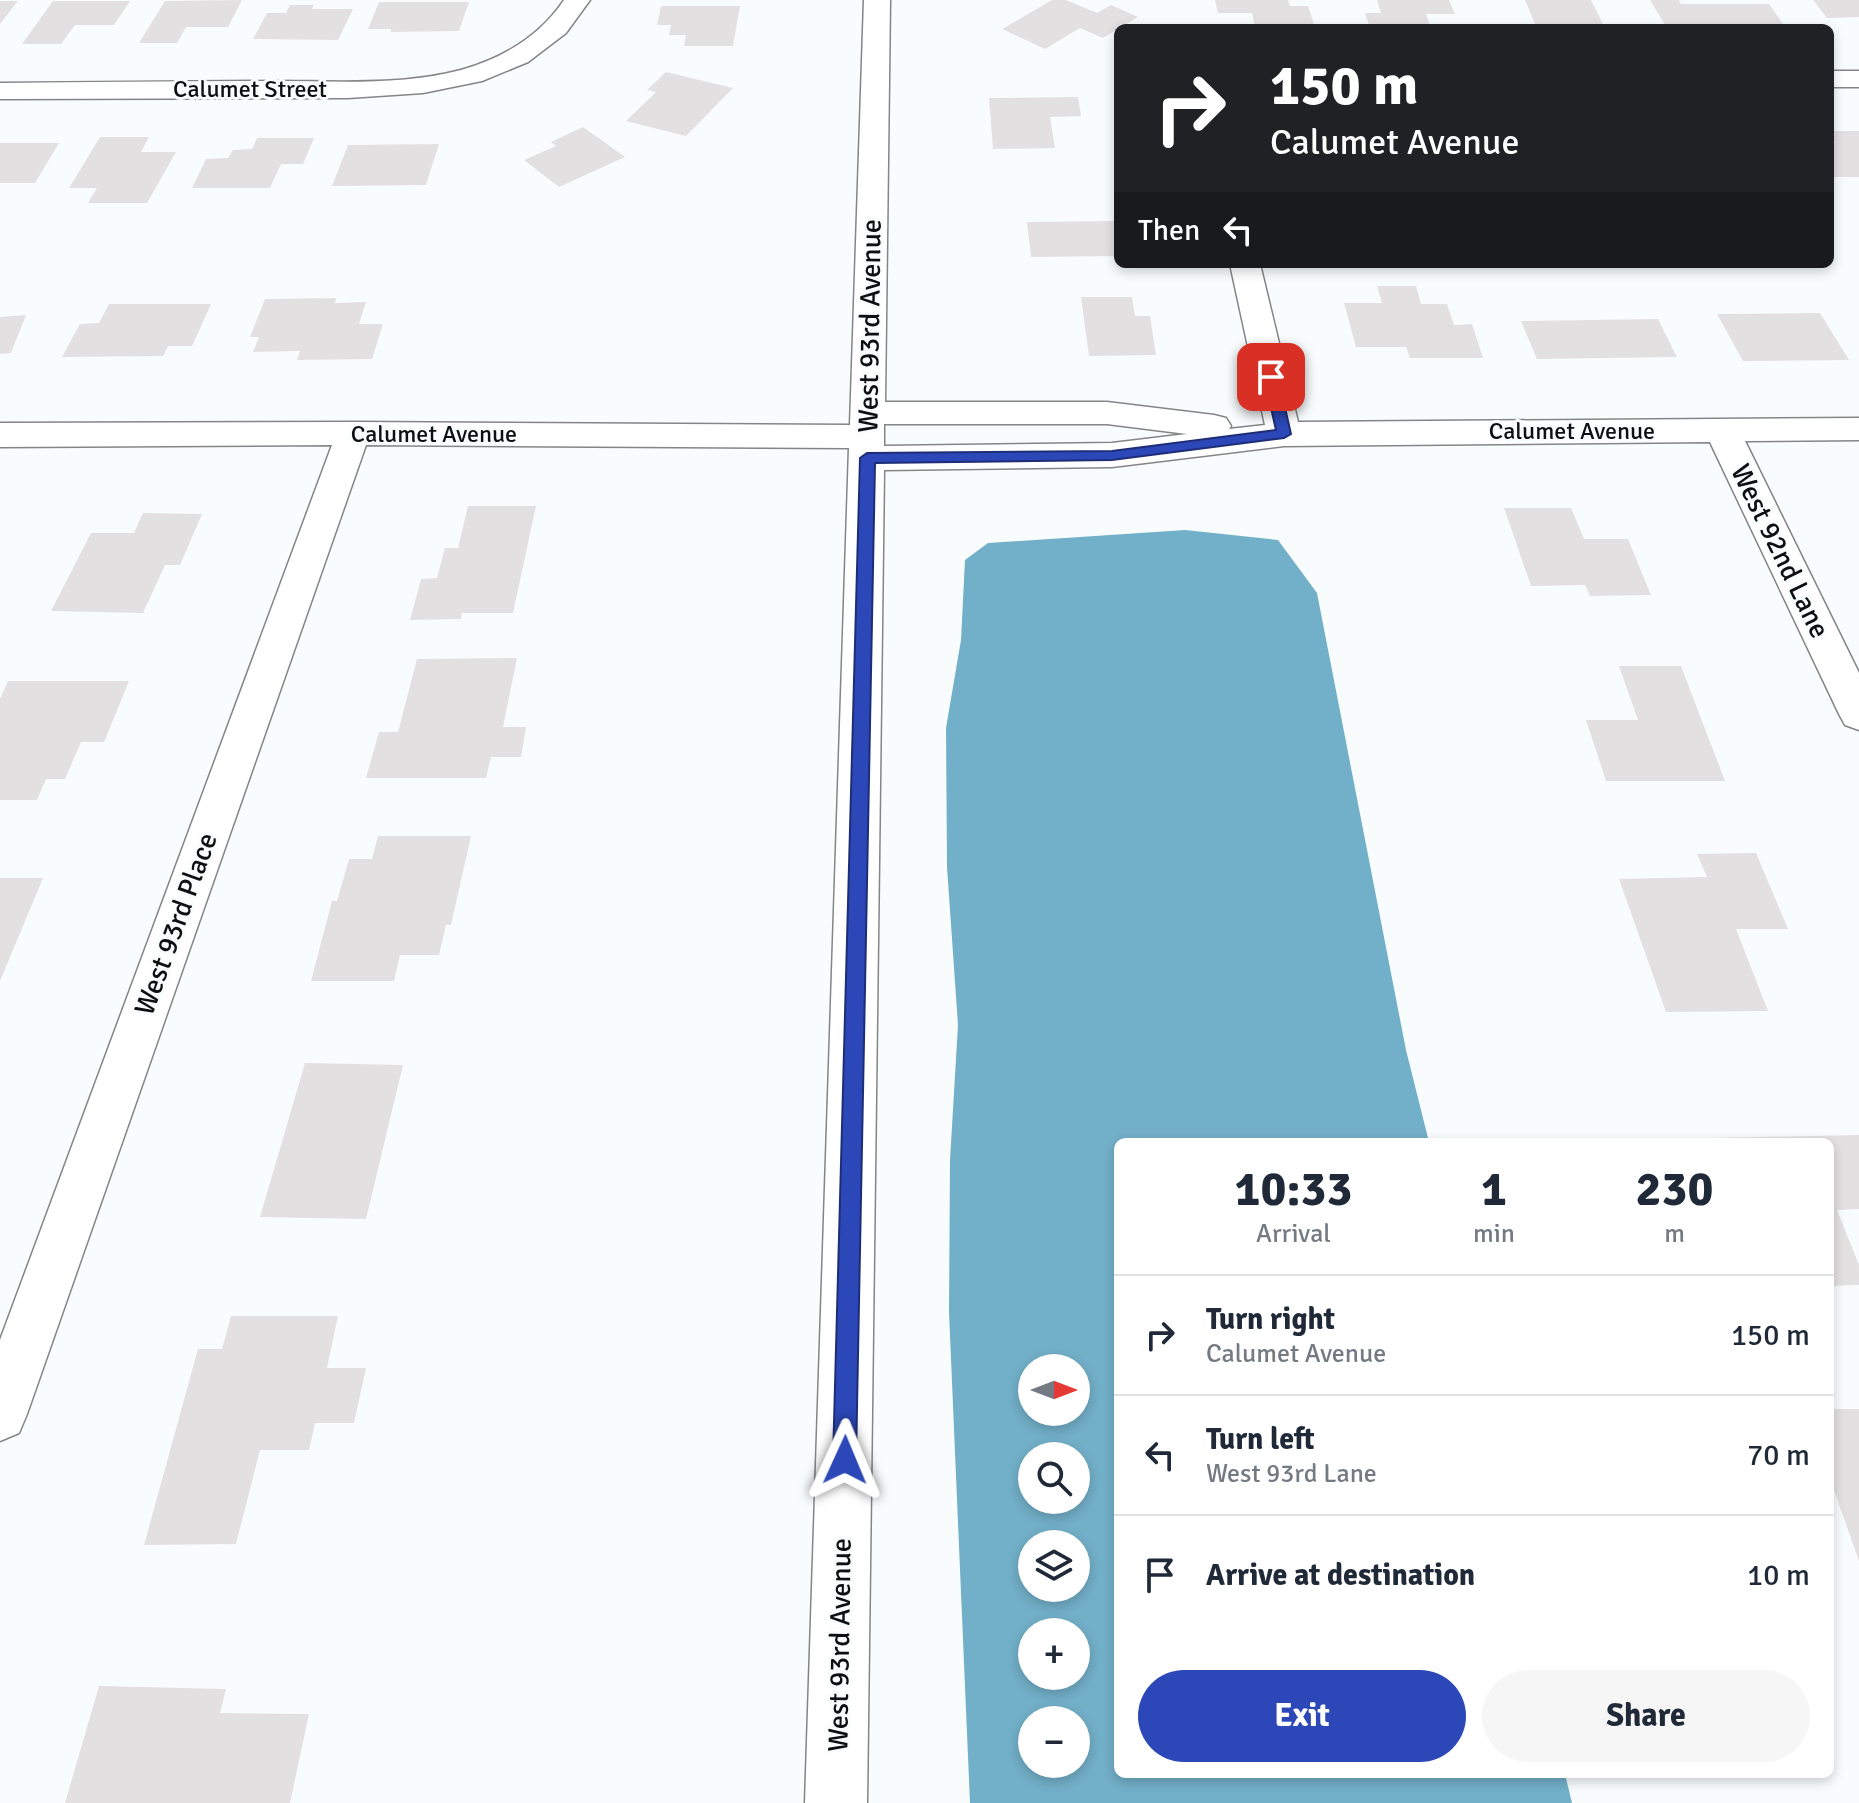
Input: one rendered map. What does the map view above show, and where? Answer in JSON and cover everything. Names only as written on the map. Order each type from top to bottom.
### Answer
[{"type":"street","name":"Calumet Street","points":[[0,91],[387,88],[432,84],[497,66],[549,38],[577,0]]},
{"type":"street","name":"West 93rd Avenue","points":[[836,1803],[877,0]]},
{"type":"street","points":[[1834,79],[1859,79]]},
{"type":"street","points":[[1246,268],[1284,434]]},
{"type":"street","name":"Calumet Avenue","points":[[0,435],[353,433],[868,436],[1112,455],[1284,434],[1859,429]]},
{"type":"street","name":"West 92nd Lane","points":[[1722,430],[1859,714]]},
{"type":"street","name":"West 93rd Place","points":[[0,1414],[353,433]]},
{"type":"water","points":[[1185,530],[1278,540],[1317,593],[1406,1050],[1428,1138],[1114,1138],[1114,1778],[1566,1778],[1572,1803],[970,1803],[949,1312],[950,1160],[958,1025],[947,867],[946,728],[961,640],[965,560],[988,543]]},
{"type":"building","points":[[242,0],[228,27],[186,27],[177,43],[139,43],[165,1]]},
{"type":"building","points":[[1052,0],[1066,0],[1097,13],[1111,5],[1138,17],[1126,24],[1114,24],[1114,31],[1103,38],[1080,28],[1045,49],[1002,29]]},
{"type":"building","points":[[1215,0],[1288,0],[1290,6],[1308,6],[1314,24],[1254,24],[1252,13],[1218,13]]},
{"type":"building","points":[[1377,0],[1449,0],[1455,14],[1426,14],[1430,24],[1369,24],[1365,13],[1381,13]]},
{"type":"building","points":[[1525,0],[1591,0],[1603,24],[1535,24]]},
{"type":"building","points":[[1650,0],[1679,0],[1681,4],[1769,4],[1783,24],[1665,24]]},
{"type":"building","points":[[1813,0],[1859,0],[1859,17],[1827,18]]},
{"type":"building","points":[[0,1],[18,1],[0,24]]},
{"type":"building","points":[[53,1],[130,1],[114,25],[75,25],[61,44],[22,44]]},
{"type":"building","points":[[379,2],[469,2],[459,31],[391,32],[391,29],[368,29]]},
{"type":"building","points":[[290,5],[314,5],[312,9],[353,9],[338,40],[253,39],[267,13],[286,13]]},
{"type":"building","points":[[661,6],[740,6],[733,46],[684,46],[686,35],[669,35],[671,25],[657,25]]},
{"type":"building","points":[[666,72],[733,88],[686,136],[626,121],[656,92],[647,90]]},
{"type":"building","points":[[1078,97],[1081,116],[1050,117],[1055,148],[993,149],[989,98]]},
{"type":"building","points":[[583,127],[625,157],[559,187],[524,160],[556,146],[551,142]]},
{"type":"building","points":[[1834,131],[1859,131],[1859,177],[1834,177]]},
{"type":"building","points":[[100,137],[149,137],[141,152],[176,152],[147,203],[88,203],[97,188],[69,188]]},
{"type":"building","points":[[257,138],[314,138],[303,164],[281,164],[270,188],[192,188],[206,159],[228,158],[233,150],[252,149]]},
{"type":"building","points":[[0,143],[59,143],[35,183],[0,183]]},
{"type":"building","points":[[439,144],[426,185],[332,186],[348,145]]},
{"type":"building","points":[[1114,221],[1114,256],[1031,257],[1027,222]]},
{"type":"building","points":[[1377,286],[1416,286],[1421,304],[1447,304],[1454,325],[1472,324],[1483,358],[1410,358],[1406,347],[1356,347],[1344,303],[1382,303]]},
{"type":"building","points":[[1081,297],[1132,297],[1135,316],[1150,316],[1156,355],[1089,356]]},
{"type":"building","points":[[336,298],[335,303],[366,302],[359,324],[383,324],[372,359],[297,360],[300,351],[253,352],[259,337],[250,337],[265,299]]},
{"type":"building","points":[[109,304],[211,304],[192,346],[168,346],[163,356],[62,357],[80,324],[99,323]]},
{"type":"building","points":[[1820,313],[1849,360],[1743,361],[1717,314]]},
{"type":"building","points":[[26,315],[11,353],[0,354],[0,317]]},
{"type":"building","points":[[1658,319],[1677,357],[1537,359],[1521,321]]},
{"type":"building","points":[[468,506],[536,506],[513,613],[462,613],[461,619],[410,620],[421,579],[437,578],[445,548],[458,548]]},
{"type":"building","points":[[1504,508],[1571,508],[1584,539],[1628,539],[1651,595],[1590,596],[1585,585],[1531,586]]},
{"type":"building","points":[[143,513],[202,514],[180,565],[165,565],[143,613],[51,611],[91,533],[134,533]]},
{"type":"building","points":[[517,658],[503,727],[526,727],[521,757],[491,757],[486,778],[366,778],[379,732],[398,732],[417,659]]},
{"type":"building","points":[[1619,666],[1681,666],[1725,781],[1606,781],[1586,720],[1638,720]]},
{"type":"building","points":[[8,681],[129,681],[104,742],[81,742],[65,779],[46,779],[37,800],[0,800],[0,699]]},
{"type":"building","points":[[378,836],[471,836],[451,925],[446,925],[439,955],[400,955],[394,981],[311,981],[332,901],[337,901],[349,859],[372,859]]},
{"type":"building","points":[[1756,853],[1788,929],[1736,929],[1768,1011],[1666,1012],[1619,879],[1707,877],[1697,854]]},
{"type":"building","points":[[0,878],[43,878],[0,981]]},
{"type":"building","points":[[305,1063],[403,1065],[366,1219],[260,1217]]},
{"type":"building","points":[[1859,1135],[1859,1209],[1837,1210],[1859,1265],[1859,1285],[1834,1286],[1834,1138],[1713,1138]]},
{"type":"building","points":[[231,1316],[338,1316],[327,1368],[366,1368],[354,1423],[315,1423],[309,1450],[260,1450],[236,1544],[144,1545],[198,1349],[222,1349]]},
{"type":"building","points":[[1834,1409],[1859,1409],[1859,1561],[1834,1490]]},
{"type":"building","points":[[99,1686],[226,1689],[220,1713],[309,1714],[290,1803],[65,1803]]},
{"type":"route","points":[[845,1460],[867,458],[1112,455],[1284,434],[1271,377]]}]
